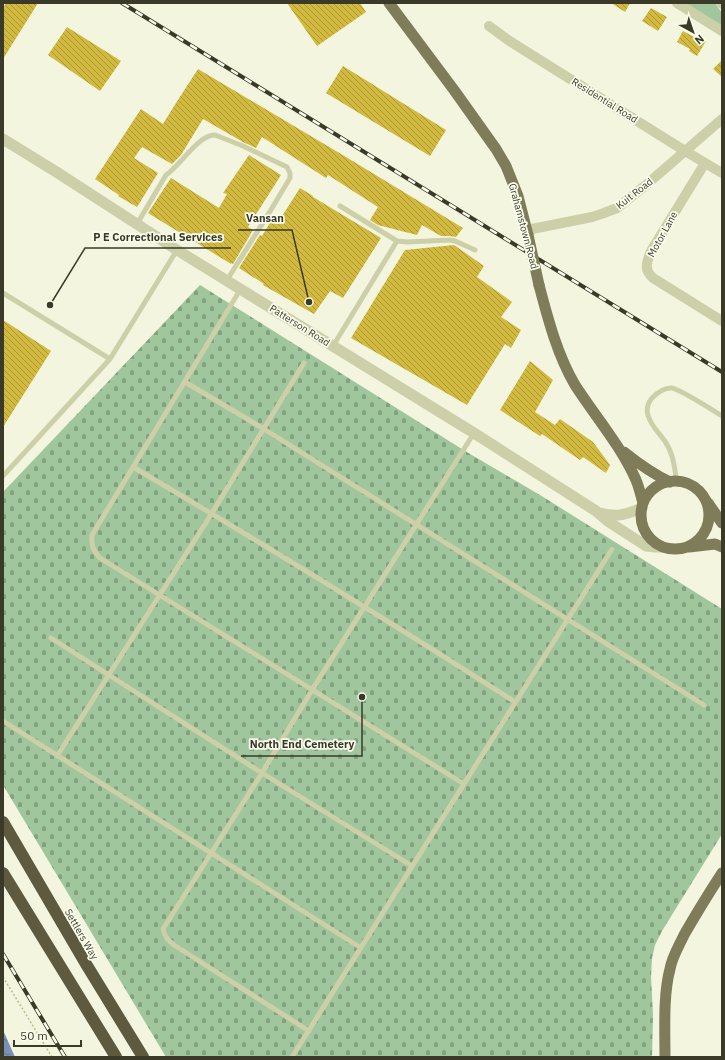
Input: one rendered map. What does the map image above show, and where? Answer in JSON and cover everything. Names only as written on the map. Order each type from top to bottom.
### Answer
[{"type":"highway","name":"Settlers Way","points":[[3,822],[86,964],[143,1057]]},
{"type":"highway","points":[[3,873],[116,1057]]},
{"type":"main road","name":"Grahamstown Road","points":[[389,3],[454,90],[496,149],[506,166],[516,190],[547,318],[561,356],[575,384],[629,466],[636,481],[642,506],[641,517],[643,527],[647,535],[654,542],[663,547]]},
{"type":"main road","name":"Grahamstown Road","points":[[616,445],[656,476],[674,482],[688,484],[698,490],[722,523]]},
{"type":"main road","points":[[642,506],[649,493],[659,486],[674,482]]},
{"type":"main road","points":[[688,547],[700,538],[707,525],[708,510],[705,499]]},
{"type":"main road","points":[[663,547],[675,549],[715,544],[722,547]]},
{"type":"main road","points":[[665,1057],[665,1018],[667,983],[670,968],[676,951],[692,920],[722,873]]},
{"type":"street","points":[[677,3],[722,31]]},
{"type":"street","name":"Residential Road","points":[[489,26],[508,40],[722,173]]},
{"type":"street","name":"Kuit Road","points":[[527,232],[592,218],[617,208],[646,185],[722,119]]},
{"type":"street","name":"Patterson Road","points":[[3,139],[177,250],[474,433],[596,511],[646,546],[663,547]]},
{"type":"street","name":"Motor Lane","points":[[705,162],[651,251],[647,262],[647,271],[653,278],[722,321]]},
{"type":"street","name":"Patterson Road","points":[[596,511],[616,516],[624,515],[642,506]]},
{"type":"lane","points":[[137,224],[166,175],[172,171],[197,145],[211,135],[216,135],[243,146],[287,167],[290,173],[290,178],[227,280]]},
{"type":"lane","points":[[340,206],[397,241],[450,240],[475,250]]},
{"type":"lane","points":[[333,346],[397,241]]},
{"type":"lane","points":[[3,476],[110,359],[177,250]]},
{"type":"lane","points":[[241,289],[92,535],[92,546],[94,551],[100,558],[464,784]]},
{"type":"lane","points":[[3,293],[110,359]]},
{"type":"lane","points":[[57,756],[212,513],[304,364]]},
{"type":"lane","points":[[185,382],[264,429],[704,705]]},
{"type":"lane","points":[[674,482],[674,460],[672,453],[667,444],[653,427],[648,416],[647,406],[650,401],[656,394],[664,389],[671,388],[680,391],[722,416]]},
{"type":"lane","points":[[308,1031],[174,945],[168,940],[163,929],[364,606],[474,433]]},
{"type":"lane","points":[[133,467],[212,513],[364,606],[516,702]]},
{"type":"lane","points":[[292,1057],[612,550]]},
{"type":"lane","points":[[51,638],[412,866]]},
{"type":"lane","points":[[3,721],[360,948]]},
{"type":"path","points":[[3,977],[52,1057]]},
{"type":"green space","points":[[683,3],[715,3],[722,13],[722,27]]},
{"type":"green space","points":[[200,285],[465,451],[540,495],[722,609],[722,834],[662,931],[655,945],[652,958],[651,977],[653,1015],[652,1057],[166,1057],[3,785],[3,492]]},
{"type":"water","points":[[3,1030],[15,1057],[3,1057]]},
{"type":"building","points":[[6,3],[38,3],[3,59],[3,8]]},
{"type":"building","points":[[287,3],[360,3],[366,12],[317,46]]},
{"type":"building","points":[[611,3],[630,3],[625,12]]},
{"type":"building","points":[[651,8],[667,17],[658,31],[642,21]]},
{"type":"building","points":[[67,27],[121,61],[100,91],[48,55]]},
{"type":"building","points":[[683,31],[696,38],[698,36],[706,41],[697,56],[689,51],[690,49],[677,42]]},
{"type":"building","points":[[722,60],[722,77],[713,69]]},
{"type":"building","points":[[343,66],[446,130],[430,156],[326,93]]},
{"type":"building","points":[[198,69],[463,228],[456,237],[441,236],[422,225],[417,235],[378,225],[370,220],[378,207],[328,175],[326,178],[262,137],[256,148],[203,119],[181,155],[172,164],[142,147],[134,158],[158,173],[137,207],[118,196],[119,195],[95,179],[141,109],[163,124]]},
{"type":"building","points":[[249,155],[281,175],[248,227],[253,230],[233,264],[148,213],[171,178],[219,208],[227,194],[223,193]]},
{"type":"building","points":[[300,188],[381,238],[343,298],[330,291],[314,314],[263,285],[264,284],[239,268],[260,235],[262,236],[271,221],[277,224]]},
{"type":"building","points":[[454,245],[484,266],[477,277],[512,302],[501,317],[521,330],[511,348],[505,344],[467,405],[351,338],[405,250]]},
{"type":"building","points":[[3,320],[51,351],[3,427]]},
{"type":"building","points":[[530,361],[553,380],[535,412],[555,425],[560,419],[593,442],[610,465],[606,473],[583,457],[580,460],[542,434],[540,436],[500,410]]},
{"type":"railway","points":[[122,3],[722,372]]},
{"type":"railway","points":[[3,954],[65,1057]]},
{"type":"place","name":"Vansan","points":[[309,302]]},
{"type":"place","name":"P E Correctional Services","points":[[50,305]]},
{"type":"place","name":"North End Cemetery","points":[[362,697]]}]
